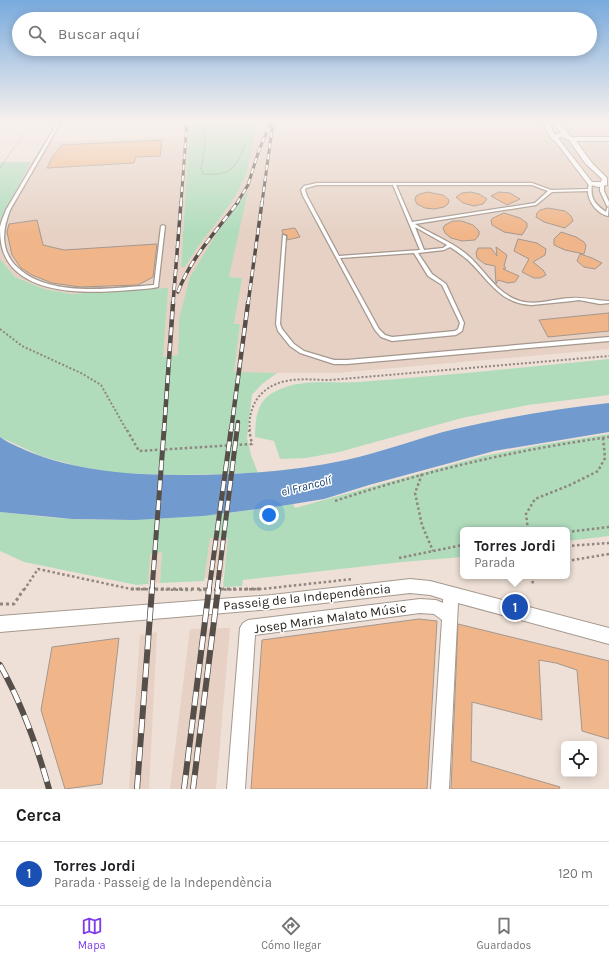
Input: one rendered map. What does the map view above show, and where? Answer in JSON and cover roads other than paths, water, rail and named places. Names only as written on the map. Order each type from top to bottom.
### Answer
[{"type":"street","points":[[570,159],[590,187],[605,184],[605,179],[598,174],[586,159]]},
{"type":"street","name":"Passeig de la Independència","points":[[0,624],[272,602],[410,586],[430,588],[609,636]]},
{"type":"street","points":[[440,789],[451,594]]},
{"type":"street","name":"Josep Maria Malato Músic","points":[[236,789],[248,628],[420,606],[436,607],[449,616]]},
{"type":"lane","points":[[38,159],[8,210],[3,225],[2,245],[5,255],[21,274],[60,288],[93,291],[156,286],[163,226]]},
{"type":"lane","points":[[416,252],[430,275],[444,284],[462,323],[460,330],[456,333],[402,339],[392,339],[383,336],[377,330],[303,190],[305,187],[316,184],[532,184],[552,191],[590,187],[591,200],[594,205],[608,216]]},
{"type":"lane","points":[[394,184],[423,251]]},
{"type":"lane","points":[[602,185],[602,191],[609,207],[608,216]]},
{"type":"lane","points":[[411,223],[536,204],[552,191]]},
{"type":"lane","points":[[411,223],[463,254],[508,298],[519,303],[529,304],[579,299],[596,303],[609,302]]},
{"type":"lane","points":[[284,236],[278,324],[292,345],[302,352],[314,356],[334,362],[347,362],[609,339]]},
{"type":"lane","points":[[338,257],[416,252],[444,249],[448,246]]},
{"type":"water","name":"el Francolí","points":[[609,403],[609,432],[494,451],[369,485],[324,499],[203,516],[135,520],[72,519],[0,512],[0,437],[9,443],[45,457],[85,468],[105,471],[167,475],[248,473],[287,470],[326,464],[360,457],[441,433],[474,425],[532,414]]},
{"type":"railway","points":[[181,203],[184,159]]},
{"type":"railway","points":[[237,203],[248,185],[256,159]]},
{"type":"railway","points":[[262,203],[268,159]]},
{"type":"railway","points":[[173,304],[181,202]]},
{"type":"railway","points":[[178,292],[183,279],[197,256],[238,202]]},
{"type":"railway","points":[[248,304],[262,202]]},
{"type":"railway","points":[[164,431],[173,303]]},
{"type":"railway","points":[[231,431],[248,303]]},
{"type":"railway","points":[[237,431],[238,422]]},
{"type":"railway","points":[[152,590],[164,430]]},
{"type":"railway","points":[[209,590],[231,430]]},
{"type":"railway","points":[[217,590],[237,430]]},
{"type":"railway","points":[[137,789],[152,589]]},
{"type":"railway","points":[[184,789],[209,589]]},
{"type":"railway","points":[[193,789],[218,589]]},
{"type":"railway","points":[[0,665],[28,726],[49,789]]},
{"type":"place","name":"Torres Jordi","points":[[515,607]]}]
